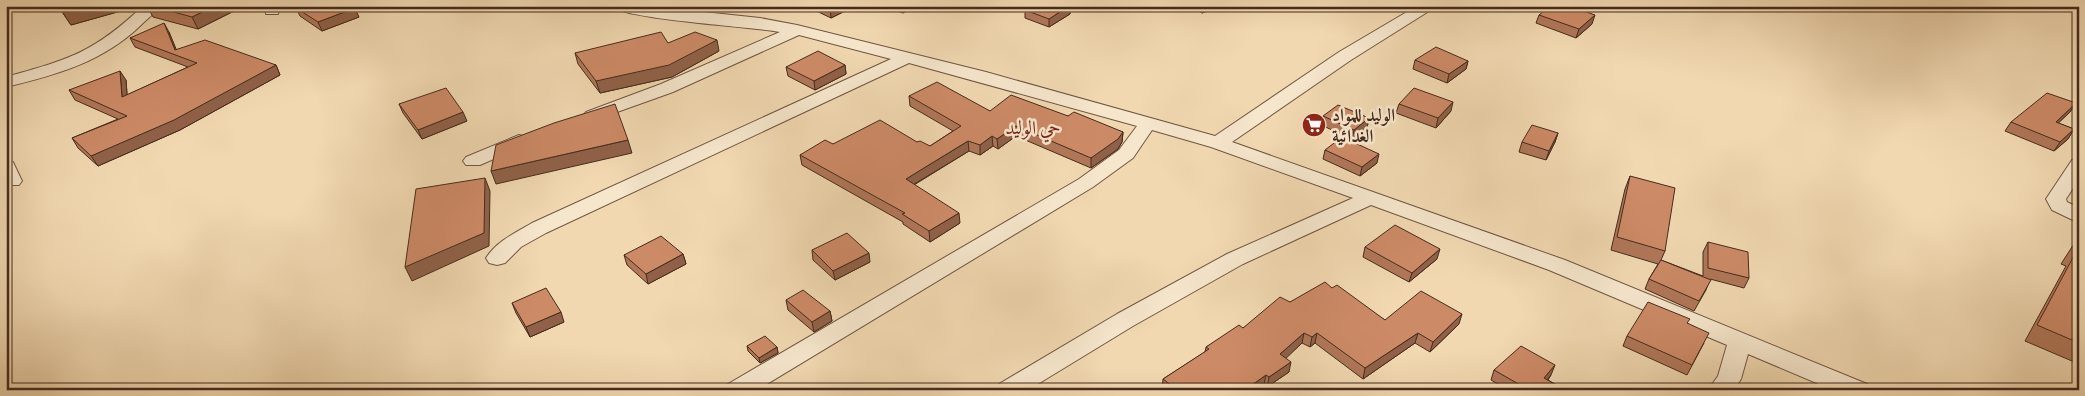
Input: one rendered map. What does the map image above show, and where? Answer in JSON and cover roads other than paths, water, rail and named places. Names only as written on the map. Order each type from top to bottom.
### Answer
[{"type":"street","points":[[6,82],[65,65],[98,52],[119,37],[152,6]]},
{"type":"street","points":[[619,6],[670,15],[760,23],[797,30],[980,76],[1147,125],[1218,143],[1557,265],[1858,390]]},
{"type":"street","points":[[721,20],[738,6]]},
{"type":"street","points":[[1218,143],[1245,122],[1345,56],[1429,6]]},
{"type":"street","points":[[577,121],[667,88],[797,30]]},
{"type":"street","points":[[497,258],[514,242],[539,228],[908,58]]},
{"type":"street","points":[[737,390],[1086,183],[1126,154],[1147,125]]},
{"type":"street","points":[[473,161],[537,135]]},
{"type":"street","points":[[2079,164],[2056,199],[2058,206],[2079,217]]},
{"type":"street","points":[[1008,390],[1234,258],[1372,197]]},
{"type":"street","points":[[1720,390],[1729,379],[1739,342]]},
{"type":"place","name":"الوليد للمواد الغدائية","points":[[1314,125]]},
{"type":"district","name":"حي الوليد","points":[[1033,127]]}]
